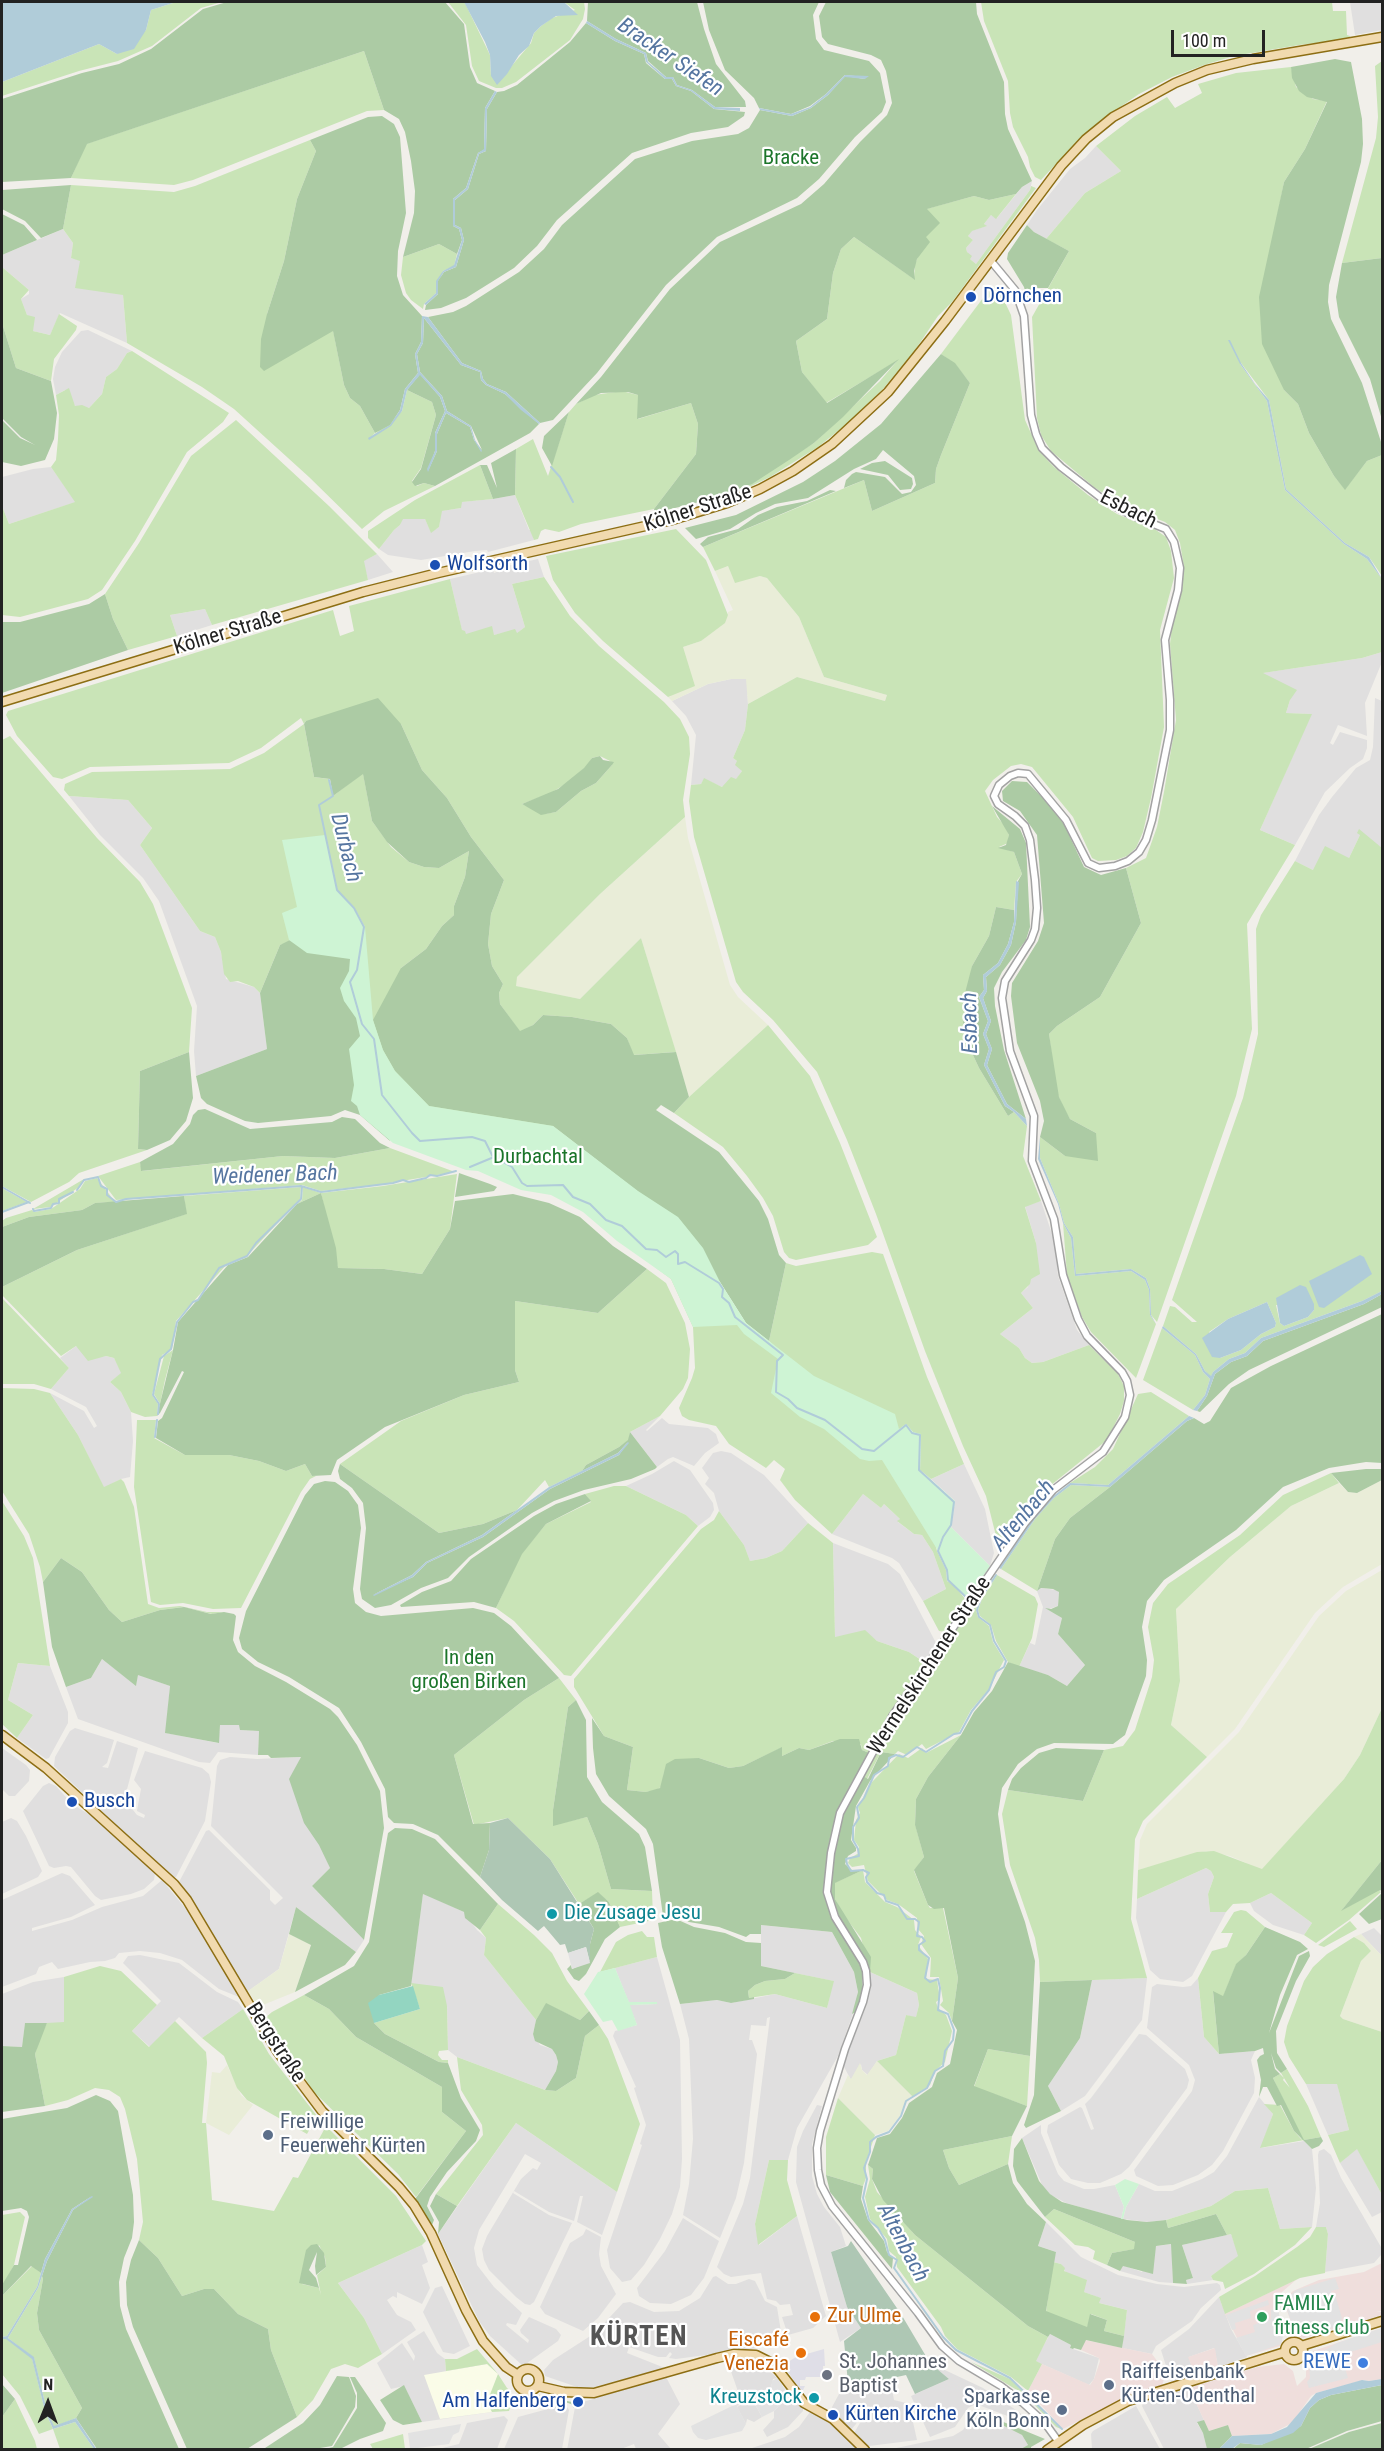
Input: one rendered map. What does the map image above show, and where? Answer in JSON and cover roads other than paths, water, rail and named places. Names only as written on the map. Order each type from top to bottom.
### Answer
[{"type":"main road","name":"Kölner Straße","points":[[2,702],[363,592],[672,520],[747,495],[813,458],[870,411],[928,344],[1039,193],[1086,139],[1113,117],[1145,98],[1207,70],[1253,59],[1383,37]]},
{"type":"main road","name":"Bergstraße","points":[[2,1735],[46,1768],[174,1884],[187,1900],[277,2051],[322,2111],[399,2187],[414,2205],[431,2233],[479,2335],[494,2355],[518,2375]]},
{"type":"main road","points":[[1285,2352],[1287,2345],[1291,2342],[1301,2346],[1383,2321]]},
{"type":"main road","points":[[1285,2352],[1290,2359],[1297,2360],[1303,2352],[1301,2346]]},
{"type":"main road","points":[[1047,2450],[1058,2441],[1128,2401],[1285,2352]]},
{"type":"main road","name":"Bergstraße","points":[[538,2386],[564,2392],[594,2393],[734,2354],[756,2355],[770,2362],[804,2403],[833,2419],[865,2450]]},
{"type":"main road","name":"Bergstraße","points":[[525,2369],[534,2370],[539,2377],[538,2386],[531,2391],[522,2390],[517,2383],[518,2375],[525,2369]]},
{"type":"street","name":"Esbach","points":[[991,261],[1015,290],[1024,316],[1031,415],[1042,448],[1061,467],[1105,501],[1119,510],[1166,529],[1174,542],[1180,568],[1178,590],[1165,640],[1170,730],[1152,820],[1146,840],[1139,852],[1128,861],[1115,866],[1099,868],[1088,863],[1060,811],[1026,773],[1018,772],[1010,776],[997,788],[994,796],[998,804],[1025,826],[1031,846],[1037,922],[1031,940],[1005,981],[1002,998],[1010,1051],[1033,1110],[1032,1161],[1054,1219],[1063,1275],[1078,1319],[1087,1336],[1126,1377],[1130,1395]]},
{"type":"street","name":"Wermelskirchener Straße","points":[[1058,2441],[1046,2423],[1012,2395],[959,2361],[942,2346],[832,2206],[821,2185],[818,2170],[820,2131],[867,1985],[863,1962],[831,1908],[827,1884],[840,1813],[893,1715],[1035,1509],[1053,1490],[1096,1458],[1109,1445],[1125,1417],[1130,1395]]},
{"type":"water","points":[[2,2],[176,2],[151,10],[146,30],[134,49],[117,54],[99,44],[2,82]]},
{"type":"water","points":[[464,2],[564,2],[578,15],[556,16],[541,26],[534,33],[529,46],[519,55],[497,85],[491,76],[490,55],[485,42]]},
{"type":"water","points":[[587,21],[616,39],[646,53],[648,62],[666,77],[673,77],[677,85],[692,90],[715,107],[740,108],[740,111],[714,109],[691,91],[676,86],[672,79],[665,79],[646,62],[644,54],[615,41],[586,23]]},
{"type":"water","points":[[845,75],[869,76],[865,79],[845,77],[828,95],[811,108],[792,116],[759,108],[791,114],[810,107]]},
{"type":"water","points":[[495,91],[497,92],[487,109],[486,151],[479,154],[468,189],[455,200],[455,225],[461,228],[464,240],[456,267],[444,272],[438,281],[438,294],[426,305],[424,304],[436,293],[436,281],[443,271],[454,265],[462,240],[459,229],[453,226],[453,199],[466,188],[478,153],[484,149],[485,108]]},
{"type":"water","points":[[422,316],[428,317],[462,363],[481,371],[487,384],[506,392],[540,423],[521,410],[505,394],[486,385],[481,380],[480,372],[461,365],[424,318],[423,343],[417,354],[420,372],[442,396],[447,411],[471,426],[475,440],[482,451],[474,440],[470,427],[446,413],[437,434],[437,451],[428,472],[427,469],[435,451],[435,433],[445,411],[440,397],[420,375],[407,390],[402,411],[391,426],[369,440],[368,438],[390,425],[400,410],[405,389],[418,373],[415,354],[421,342]]},
{"type":"water","points":[[1228,340],[1255,384],[1269,400],[1286,489],[1345,543],[1369,557],[1382,579],[1367,559],[1344,544],[1285,490],[1267,401],[1240,364]]},
{"type":"water","points":[[1016,881],[1019,882],[1016,922],[1011,945],[1000,965],[986,977],[987,991],[983,998],[991,1021],[986,1034],[992,1049],[987,1065],[1007,1104],[1026,1119],[1027,1126],[1005,1106],[984,1065],[989,1049],[983,1034],[988,1021],[979,997],[984,990],[983,975],[998,963],[1008,944],[1014,922]]},
{"type":"water","points":[[1040,1137],[1040,1158],[1059,1204],[1064,1223],[1073,1237],[1076,1274],[1131,1269],[1146,1278],[1150,1289],[1151,1315],[1156,1324],[1150,1315],[1149,1290],[1145,1280],[1131,1271],[1075,1276],[1071,1238],[1063,1223],[1058,1204],[1038,1159]]},
{"type":"water","points":[[1360,1255],[1364,1257],[1372,1274],[1324,1308],[1319,1307],[1309,1281]]},
{"type":"water","points":[[1300,1285],[1306,1287],[1314,1304],[1314,1310],[1308,1317],[1284,1326],[1280,1323],[1276,1298]]},
{"type":"water","points":[[1382,1291],[1382,1294],[1364,1304],[1263,1341],[1247,1356],[1231,1362],[1215,1374],[1207,1396],[1197,1411],[1193,1410],[1205,1395],[1210,1379],[1203,1372],[1195,1355],[1162,1328],[1163,1326],[1196,1354],[1205,1371],[1211,1376],[1229,1359],[1245,1353],[1261,1338],[1362,1301]]},
{"type":"water","points":[[1267,1302],[1276,1323],[1275,1327],[1261,1334],[1241,1350],[1220,1358],[1212,1357],[1202,1338],[1228,1319]]},
{"type":"water","points":[[1189,1416],[1194,1418],[1187,1421],[1110,1487],[1071,1485],[1054,1498],[1035,1519],[1001,1569],[999,1568],[1033,1518],[1052,1497],[1070,1483],[1108,1485]]},
{"type":"water","points":[[628,1442],[619,1455],[550,1489],[483,1537],[427,1563],[413,1577],[373,1595],[412,1575],[426,1562],[482,1535],[549,1487],[618,1453]]},
{"type":"water","points":[[92,2196],[73,2210],[47,2261],[38,2288],[8,2338],[34,2357],[47,2411],[54,2426],[76,2418],[97,2450],[75,2422],[53,2429],[45,2411],[32,2359],[6,2339],[2,2339],[7,2336],[37,2287],[45,2259],[72,2209]]},
{"type":"water","points":[[1382,2379],[1382,2385],[1331,2395],[1319,2400],[1310,2408],[1301,2426],[1293,2433],[1261,2445],[1240,2443],[1232,2449],[1219,2449],[1232,2436],[1271,2434],[1287,2427],[1316,2393],[1362,2380]]},
{"type":"waterway","points":[[551,467],[560,477],[573,502]]},
{"type":"waterway","name":"Durbach","points":[[329,780],[333,796],[319,805],[337,890],[354,908],[364,927],[357,970],[350,982],[362,1024],[374,1039],[382,1095],[420,1141],[472,1137],[485,1141],[493,1157]]},
{"type":"waterway","name":"Weidener Bach","points":[[470,1167],[494,1157],[512,1167],[522,1183],[527,1186],[563,1185],[573,1197],[590,1204],[606,1220],[622,1226],[646,1249],[657,1250],[666,1257],[675,1251],[678,1254],[678,1264],[685,1262],[719,1283],[723,1289],[722,1297],[729,1303],[735,1317],[783,1355],[777,1361],[776,1392],[797,1408],[825,1420],[862,1449],[874,1451],[906,1425],[912,1433],[920,1435],[919,1470],[954,1502],[951,1525],[938,1551],[947,1570],[948,1580],[967,1598]]},
{"type":"waterway","name":"Weidener Bach","points":[[77,1190],[84,1180],[98,1177],[101,1186],[107,1189],[107,1195],[116,1202],[126,1199],[301,1186],[321,1192],[403,1180],[409,1182],[430,1175],[437,1176],[456,1171]]},
{"type":"waterway","points":[[2,1187],[30,1203]]},
{"type":"waterway","points":[[158,1414],[159,1404],[153,1395],[160,1359],[171,1349],[177,1322],[193,1302],[198,1300],[219,1268],[247,1256],[256,1243],[301,1199],[302,1187]]},
{"type":"waterway","name":"Weidener Bach","points":[[33,1209],[34,1211],[51,1208],[53,1204],[59,1203],[59,1199],[73,1192]]},
{"type":"waterway","name":"Weidener Bach","points":[[2,1212],[29,1202]]},
{"type":"waterway","points":[[155,1437],[157,1420]]},
{"type":"waterway","name":"Altenbach","points":[[996,1575],[981,1598],[977,1610],[979,1617],[990,1625],[994,1641],[1006,1661],[1004,1667],[996,1672],[989,1690],[972,1711],[960,1733],[954,1734],[926,1752],[917,1747],[903,1757],[896,1755],[889,1758],[888,1766],[874,1775],[864,1798],[857,1807],[859,1818],[853,1827],[853,1840],[859,1856],[846,1859],[847,1864],[851,1871],[863,1870],[869,1873],[866,1877],[867,1882],[877,1893],[884,1895],[886,1901],[898,1905],[907,1919],[915,1919],[919,1922],[917,1936],[922,1937],[925,1941],[919,1945],[919,1950],[929,1958],[925,1978],[930,1982],[938,1979],[940,1988],[938,2010],[948,2014],[954,2030],[953,2040],[945,2051],[943,2066],[935,2071],[927,2088],[906,2101],[901,2116],[889,2132],[870,2142],[870,2152],[864,2168],[867,2179],[863,2198],[869,2220],[878,2228],[885,2240],[889,2255],[897,2260],[894,2268],[943,2337],[956,2350],[1010,2378],[1062,2429]]},
{"type":"place","name":"Dörnchen","points":[[971,297]]},
{"type":"place","name":"Wolfsorth","points":[[435,565]]},
{"type":"place","name":"Busch","points":[[72,1802]]},
{"type":"place","name":"Die Zusage Jesu","points":[[552,1914]]},
{"type":"place","name":"Freiwillige Feuerwehr Kürten","points":[[268,2135]]},
{"type":"place","name":"Zur Ulme","points":[[815,2317]]},
{"type":"place","name":"FAMILY fitness club","points":[[1262,2317]]},
{"type":"place","name":"Eiscafé Venezia","points":[[801,2353]]},
{"type":"place","name":"REWE","points":[[1363,2363]]},
{"type":"place","name":"St. Johannes Baptist","points":[[827,2375]]},
{"type":"place","name":"Raiffeisenbank Kürten-Odenthal","points":[[1109,2385]]},
{"type":"place","name":"Kreuzstock","points":[[814,2398]]},
{"type":"place","name":"Am Halfenberg","points":[[578,2402]]},
{"type":"place","name":"Sparkasse Köln Bonn","points":[[1062,2410]]},
{"type":"place","name":"Kürten Kirche","points":[[833,2415]]},
{"type":"district","name":"KÜRTEN","points":[[639,2338]]},
{"type":"water label","name":"Bracker Siefen","points":[[670,58]]},
{"type":"park label","name":"Bracke","points":[[791,159]]},
{"type":"park label","name":"Durbachtal","points":[[538,1158]]},
{"type":"park label","name":"In den großen Birken","points":[[469,1671]]}]
